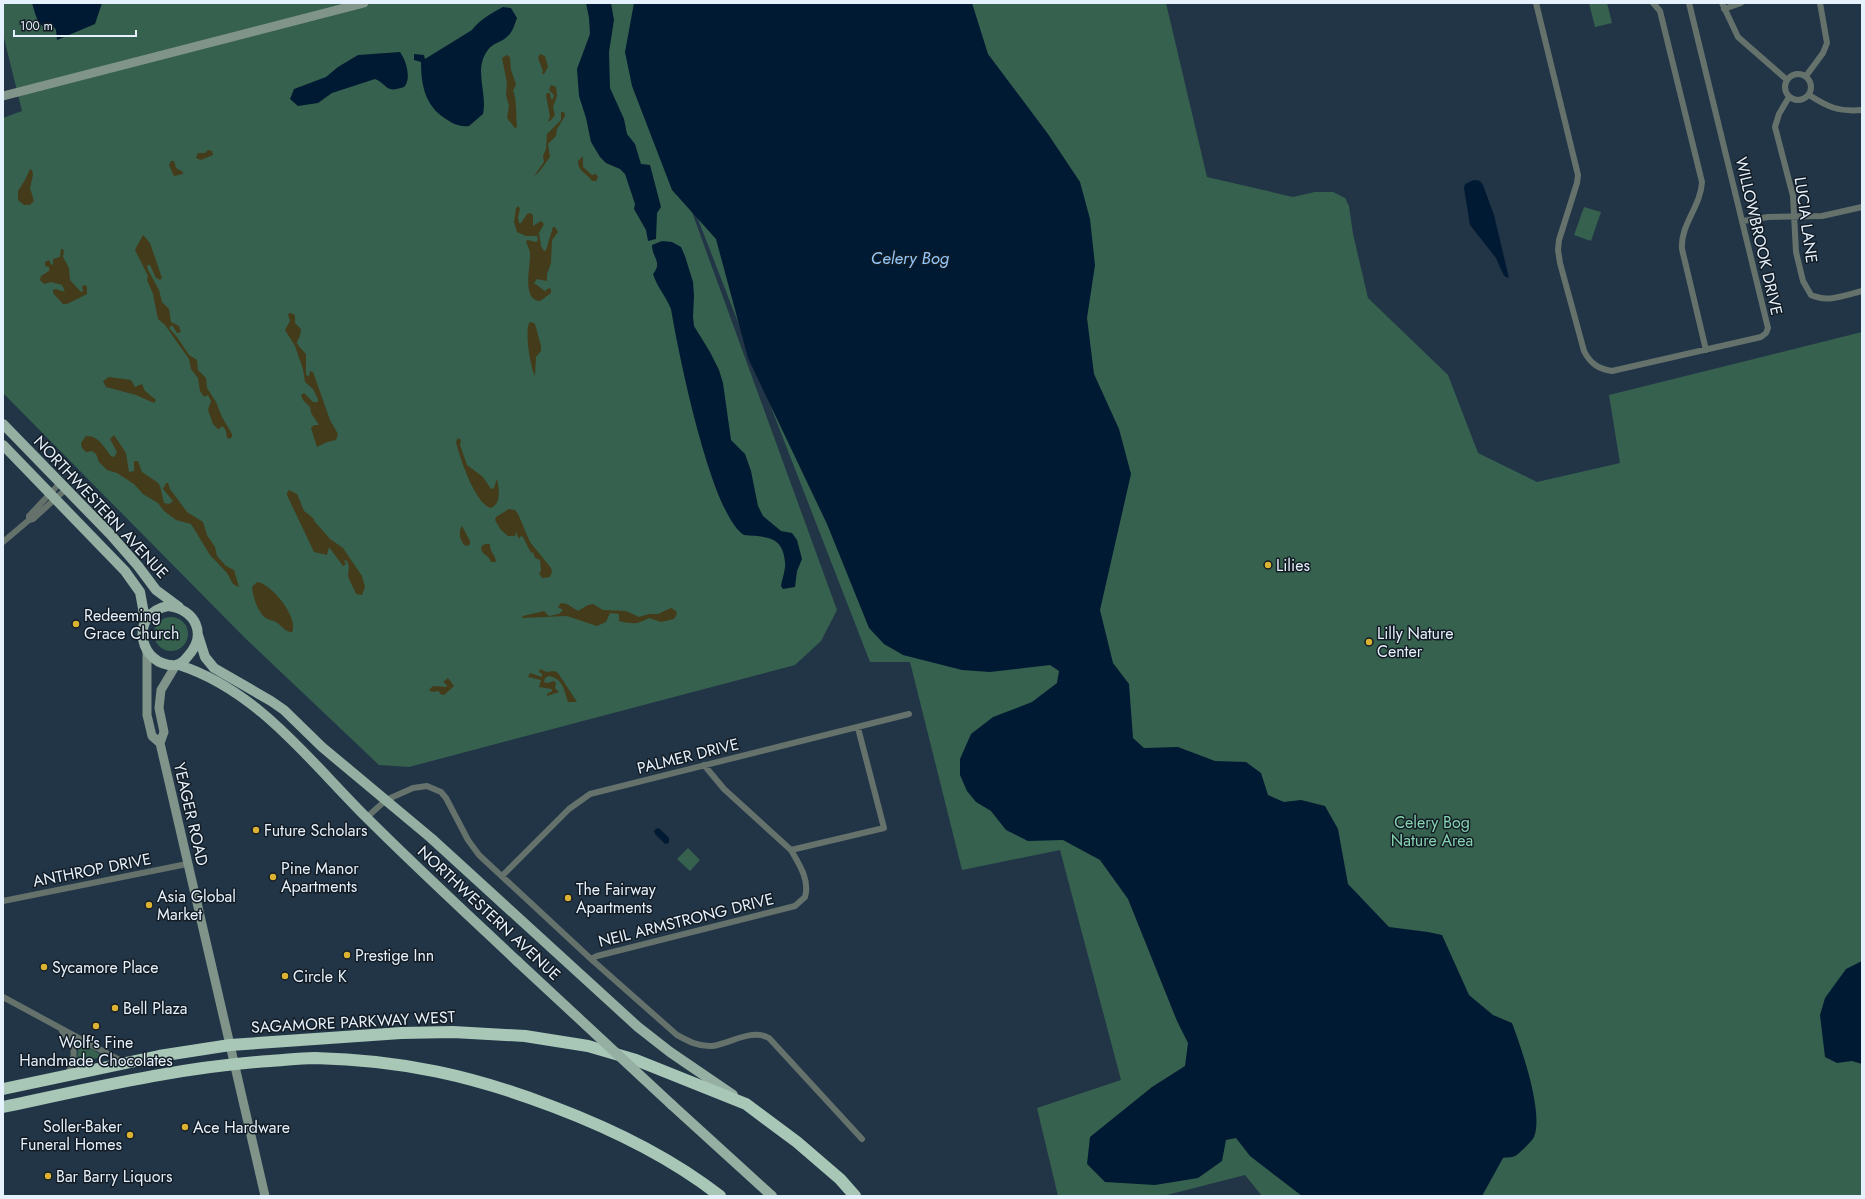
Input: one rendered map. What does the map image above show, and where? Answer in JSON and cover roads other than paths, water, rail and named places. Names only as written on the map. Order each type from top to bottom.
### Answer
[{"type":"highway","name":"SAGAMORE PARKWAY WEST","points":[[3,1089],[124,1063],[181,1052],[230,1045],[401,1033],[454,1032],[526,1036],[588,1046],[636,1060],[746,1104],[797,1142],[840,1179],[855,1196]]},
{"type":"highway","points":[[3,1107],[152,1075],[235,1063],[314,1058],[361,1060],[423,1068],[466,1077],[508,1089],[598,1124],[659,1156],[703,1183],[720,1196]]},
{"type":"main road","name":"NORTHWESTERN AVENUE","points":[[3,424],[138,566],[156,590],[179,607]]},
{"type":"main road","name":"NORTHWESTERN AVENUE","points":[[3,445],[114,560],[134,583],[141,597],[145,619]]},
{"type":"main road","points":[[168,606],[179,607],[193,618],[198,635],[191,652],[177,665],[171,666],[158,662],[148,652],[143,629],[145,619],[153,611],[168,606]]},
{"type":"main road","name":"NORTHWESTERN AVENUE","points":[[198,635],[205,657],[214,668],[284,710],[322,747],[431,838],[638,1027],[670,1052],[746,1104]]},
{"type":"main road","name":"NORTHWESTERN AVENUE","points":[[177,665],[189,668],[230,690],[266,715],[366,818],[517,961],[772,1196]]},
{"type":"street","points":[[3,96],[364,3]]},
{"type":"street","name":"WILLOWBROOK DRIVE","points":[[1536,3],[1578,175],[1578,183],[1559,240],[1558,250],[1560,263],[1584,351],[1587,357],[1597,367],[1603,370],[1612,371],[1761,337],[1766,333],[1768,328],[1689,3]]},
{"type":"street","points":[[1653,3],[1660,11],[1702,182],[1699,199],[1681,239],[1682,249],[1706,350]]},
{"type":"street","points":[[1741,3],[1723,6],[1738,36],[1787,80]]},
{"type":"street","points":[[1806,76],[1823,52],[1827,43],[1820,3]]},
{"type":"street","points":[[1798,74],[1806,76],[1812,87],[1806,98],[1797,100],[1789,97],[1785,91],[1787,80],[1798,74]]},
{"type":"street","points":[[1809,94],[1834,109],[1842,111],[1862,110]]},
{"type":"street","name":"LUCIA LANE","points":[[1789,97],[1779,114],[1775,127],[1793,196],[1796,252],[1803,281],[1807,291],[1816,298],[1829,299],[1862,290]]},
{"type":"street","points":[[1743,221],[1768,217],[1822,216],[1862,206]]},
{"type":"street","points":[[3,542],[29,520],[29,516],[63,486]]},
{"type":"street","name":"YEAGER ROAD","points":[[148,652],[147,715],[152,736],[160,743]]},
{"type":"street","name":"YEAGER ROAD","points":[[177,665],[161,690],[159,708],[164,732],[160,743],[265,1196]]},
{"type":"street","name":"PALMER DRIVE","points":[[502,876],[569,809],[585,796],[599,791],[910,714]]},
{"type":"street","points":[[791,850],[884,828],[858,728]]},
{"type":"street","name":"NEIL ARMSTRONG DRIVE","points":[[591,959],[795,906],[805,897],[806,883],[803,872],[791,850],[724,789],[704,766]]},
{"type":"street","name":"NEIL ARMSTRONG DRIVE","points":[[366,818],[386,800],[421,785],[441,792],[474,849],[591,959],[677,1035],[701,1046],[712,1046],[751,1035],[763,1035],[768,1038],[862,1139]]},
{"type":"street","name":"ANTHROP DRIVE","points":[[3,901],[187,864]]},
{"type":"street","points":[[3,997],[124,1063]]},
{"type":"street","points":[[61,1029],[72,1045],[75,1056],[68,1075]]},
{"type":"water","points":[[32,3],[102,3],[95,24],[57,40],[56,30],[53,26],[47,25],[44,27],[41,25],[36,16]]},
{"type":"water","points":[[586,3],[611,3],[614,20],[609,52],[610,88],[624,119],[627,134],[635,144],[641,164],[650,165],[661,207],[657,213],[656,239],[648,241],[646,230],[634,209],[635,204],[625,174],[620,169],[606,163],[600,157],[591,142],[586,118],[579,96],[577,69],[590,34]]},
{"type":"water","name":"Celery Bog","points":[[634,3],[972,3],[988,54],[1048,134],[1080,182],[1090,219],[1095,265],[1087,318],[1094,374],[1119,429],[1131,474],[1100,610],[1113,663],[1129,684],[1133,738],[1144,748],[1178,747],[1215,761],[1246,762],[1261,773],[1268,795],[1284,802],[1301,800],[1325,806],[1338,829],[1348,884],[1389,927],[1442,935],[1469,995],[1493,1015],[1512,1023],[1526,1063],[1534,1096],[1536,1126],[1534,1137],[1517,1155],[1503,1158],[1482,1196],[1302,1196],[1250,1156],[1236,1138],[1226,1140],[1222,1161],[1198,1178],[1155,1185],[1105,1182],[1087,1164],[1090,1137],[1152,1087],[1185,1066],[1188,1043],[1177,1021],[1128,899],[1100,860],[1063,840],[1028,841],[1006,830],[991,811],[976,802],[967,791],[960,775],[960,759],[971,734],[993,717],[1032,702],[1057,683],[1059,671],[1050,665],[990,672],[962,670],[903,655],[884,644],[869,628],[827,524],[748,358],[716,239],[672,190],[632,86],[625,52]]},
{"type":"water","points":[[503,7],[511,8],[517,18],[510,33],[492,46],[483,59],[481,66],[481,79],[484,100],[483,114],[469,126],[454,124],[439,114],[429,101],[423,87],[421,62],[414,60],[414,54],[424,55],[425,59],[472,30],[490,14]]},
{"type":"water","points":[[400,52],[406,64],[408,75],[408,79],[404,87],[389,89],[375,79],[332,93],[318,103],[298,106],[290,99],[294,89],[326,77],[338,67],[358,55]]},
{"type":"water","points":[[1474,180],[1480,181],[1483,185],[1494,215],[1509,278],[1504,276],[1496,258],[1470,225],[1464,188],[1465,184]]},
{"type":"water","points":[[662,241],[672,242],[681,247],[685,256],[693,282],[694,326],[719,370],[723,383],[731,440],[745,454],[751,471],[758,506],[763,516],[781,531],[792,533],[797,540],[802,559],[797,571],[795,587],[783,589],[781,586],[785,565],[784,553],[777,542],[766,537],[744,535],[732,521],[720,497],[708,466],[688,394],[671,309],[653,274],[656,270],[657,263],[652,245]]},
{"type":"water","points":[[657,828],[669,838],[669,843],[665,844],[655,834],[654,831]]},
{"type":"water","points":[[1862,961],[1862,1064],[1852,1061],[1837,1063],[1825,1057],[1820,1015],[1825,998],[1846,969]]},
{"type":"place","name":"Lilies","points":[[1268,565]]},
{"type":"place","name":"Redeeming Grace Church","points":[[76,624]]},
{"type":"place","name":"Lilly Nature Center","points":[[1369,642]]},
{"type":"place","name":"Future Scholars","points":[[256,830]]},
{"type":"place","name":"Pine Manor Apartments","points":[[273,877]]},
{"type":"place","name":"The Fairway Apartments","points":[[568,898]]},
{"type":"place","name":"Asia Global Market","points":[[149,905]]},
{"type":"place","name":"Prestige Inn","points":[[347,955]]},
{"type":"place","name":"Sycamore Place","points":[[44,967]]},
{"type":"place","name":"Circle K","points":[[285,976]]},
{"type":"place","name":"Bell Plaza","points":[[115,1008]]},
{"type":"place","name":"Wolf's Fine Handmade Chocolates","points":[[96,1026]]},
{"type":"place","name":"Ace Hardware","points":[[185,1127]]},
{"type":"place","name":"Soller-Baker Funeral Homes","points":[[130,1135]]},
{"type":"place","name":"Bar Barry Liquors","points":[[48,1176]]},
{"type":"park label","name":"Celery Bog Nature Area","points":[[1432,831]]}]
